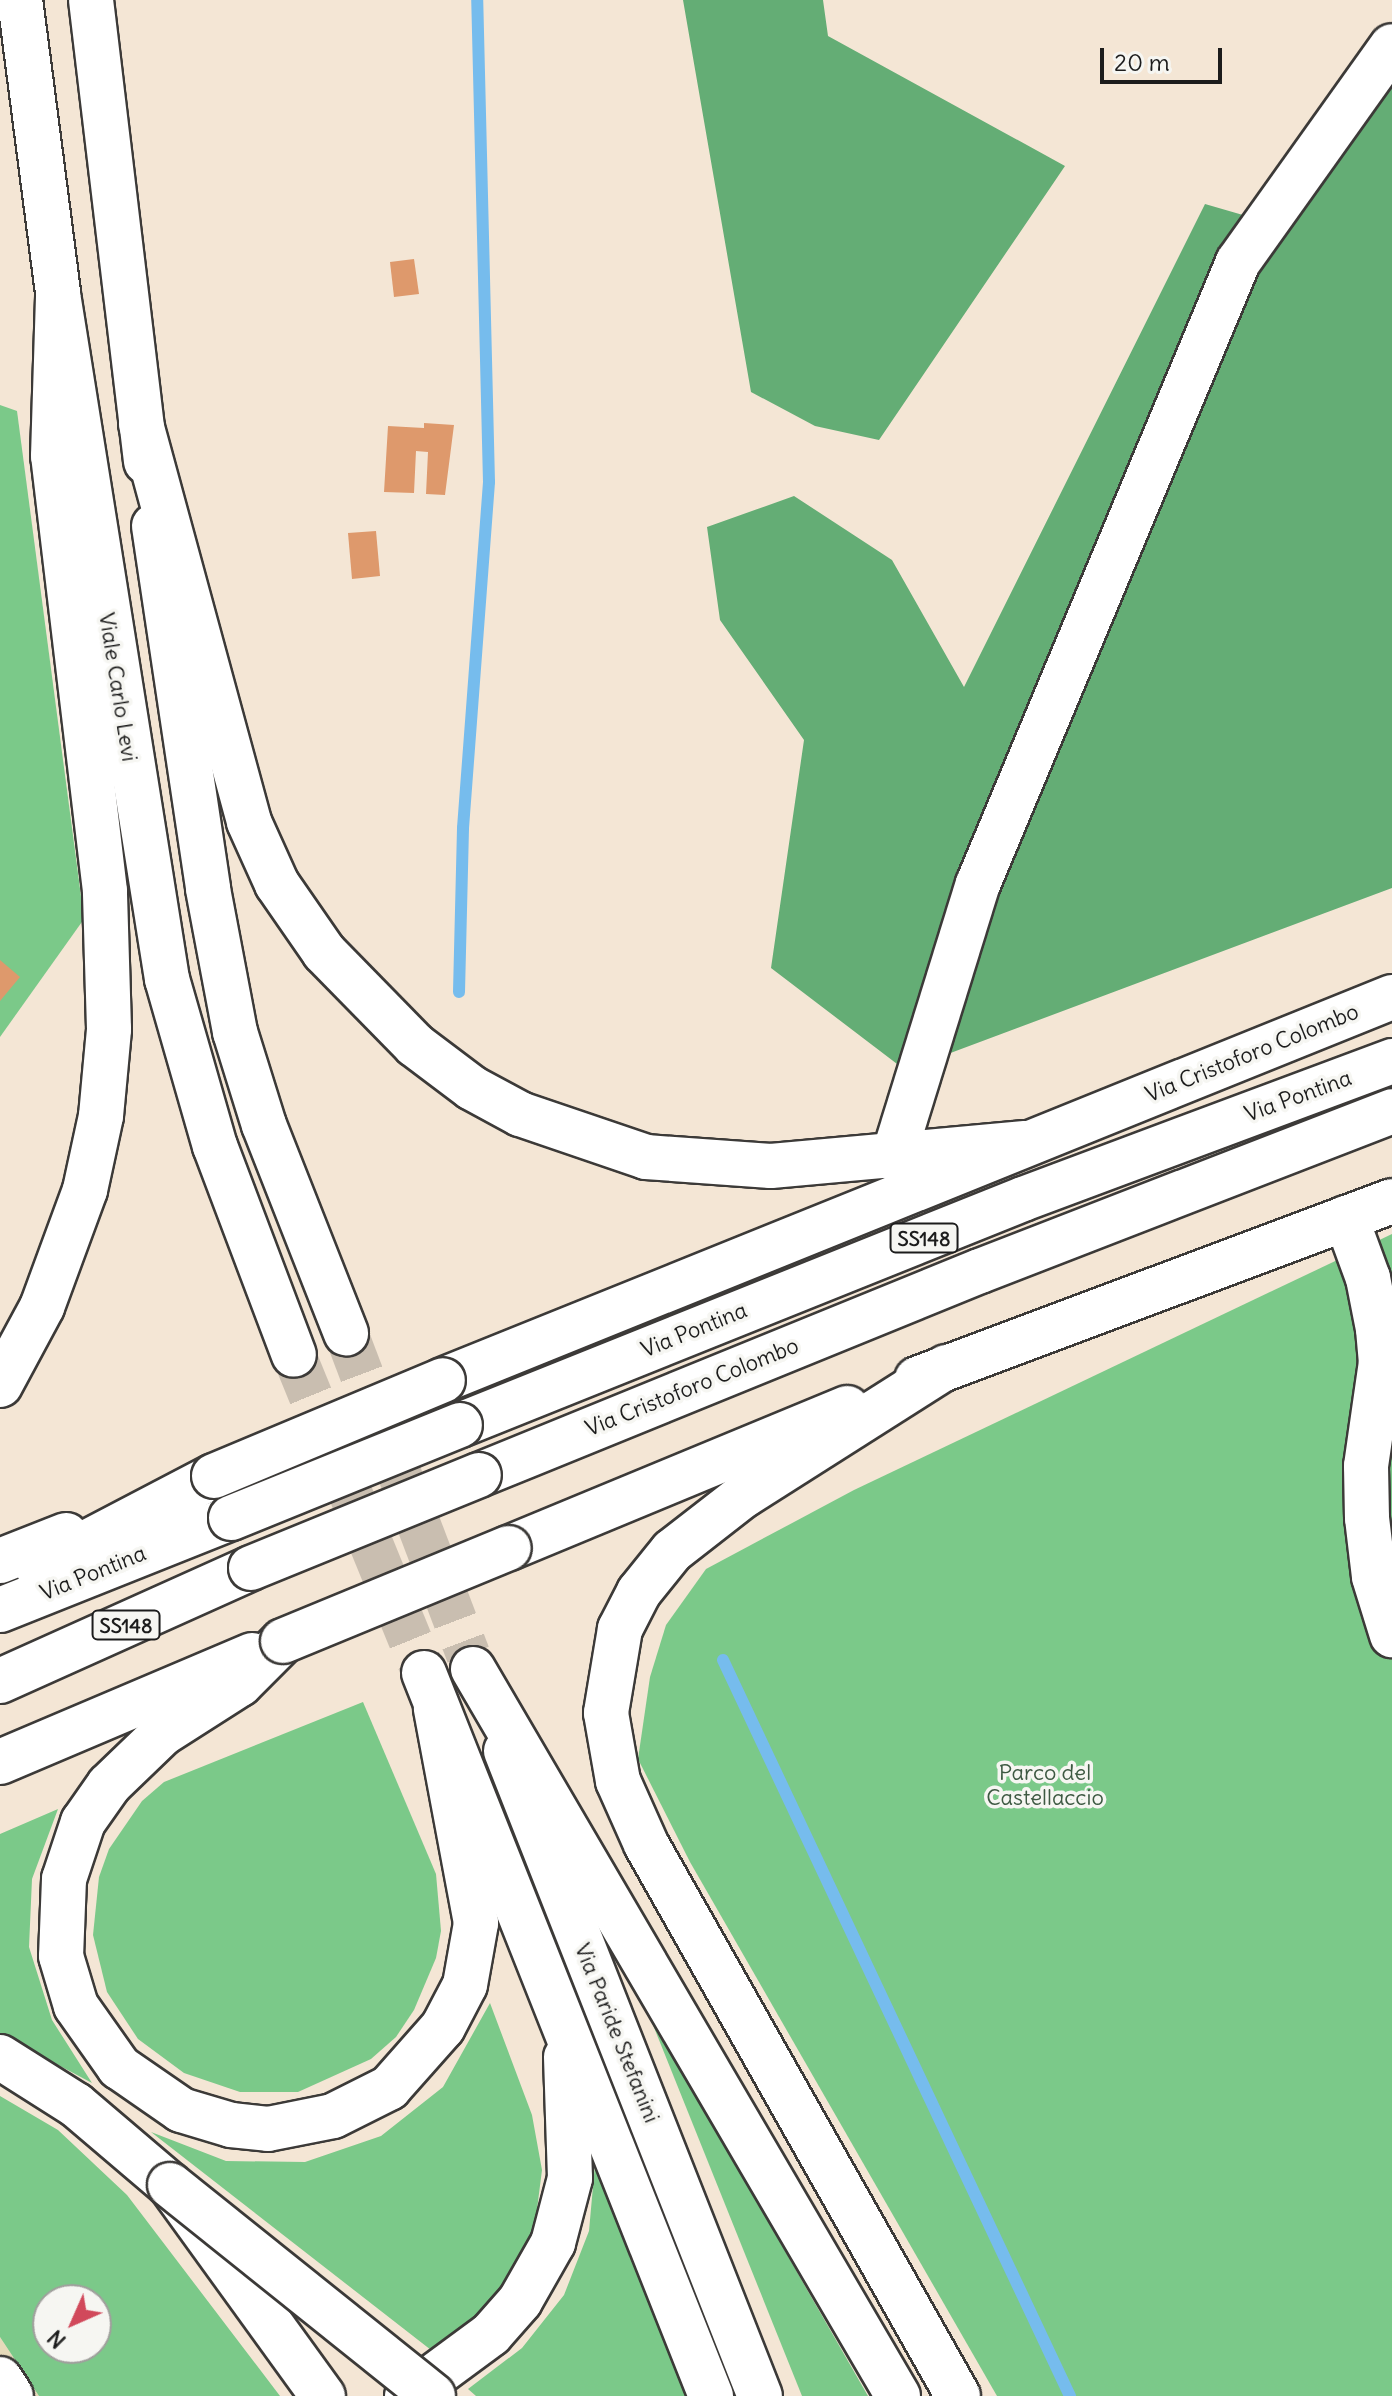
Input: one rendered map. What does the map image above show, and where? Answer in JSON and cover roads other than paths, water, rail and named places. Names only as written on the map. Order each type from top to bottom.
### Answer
[{"type":"main road","name":"Viale Carlo Levi","points":[[20,0],[58,294],[132,777],[174,1010],[215,1146],[294,1355]]},
{"type":"main road","points":[[91,0],[171,657],[235,1032],[264,1125],[346,1333]]},
{"type":"main road","points":[[893,1158],[978,884],[1238,262],[1392,46]]},
{"type":"main road","points":[[0,1385],[42,1307],[85,1190],[101,1116],[109,1029],[105,891],[53,456],[58,294]]},
{"type":"main road","points":[[141,424],[249,822],[290,905],[343,976],[389,1023],[472,1088],[520,1114],[613,1149],[732,1166],[893,1158],[1025,1143]]},
{"type":"main road","name":"Via Cristoforo Colombo","points":[[0,1561],[1025,1143],[1392,997]]},
{"type":"main road","name":"Via Pontina","points":[[0,1610],[1023,1199],[1392,1061]]},
{"type":"main road","name":"Via Cristoforo Colombo","points":[[0,1681],[251,1568],[980,1271],[1392,1111]]},
{"type":"main road","points":[[0,1762],[283,1641],[946,1367],[1392,1201]]},
{"type":"main road","points":[[1346,1218],[1368,1278],[1378,1329],[1381,1362],[1366,1466],[1367,1518],[1374,1577],[1392,1635]]},
{"type":"main road","points":[[946,1367],[744,1495],[672,1551],[639,1592],[620,1629],[606,1713],[618,1781],[646,1844],[958,2396]]},
{"type":"main road","points":[[0,1588],[214,1476]]},
{"type":"main road","name":"Via Paride Stefanini","points":[[283,1641],[240,1684],[163,1733],[109,1785],[83,1822],[64,1879],[61,1956],[76,2006],[119,2067],[181,2110],[231,2125],[268,2129],[333,2116],[389,2088],[443,2027],[465,1985],[476,1923],[430,1691],[563,2014],[711,2396]]},
{"type":"main road","name":"Via Paride Stefanini","points":[[760,2396],[471,1662],[898,2396]]},
{"type":"main road","points":[[407,2396],[491,2334],[520,2301],[553,2243],[570,2178],[563,2014]]},
{"type":"main road","points":[[0,2057],[76,2105],[170,2185],[433,2396]]},
{"type":"main road","points":[[170,2185],[323,2396]]},
{"type":"main road","points":[[0,2379],[11,2396]]},
{"type":"waterway","points":[[459,992],[463,828],[489,482],[477,0]]},
{"type":"waterway","points":[[723,1660],[1070,2396]]},
{"type":"tunnel","points":[[346,1333],[468,1655]]},
{"type":"tunnel","points":[[294,1355],[424,1673]]},
{"type":"park label","name":"Parco del Castellaccio","points":[[1045,1784]]}]
